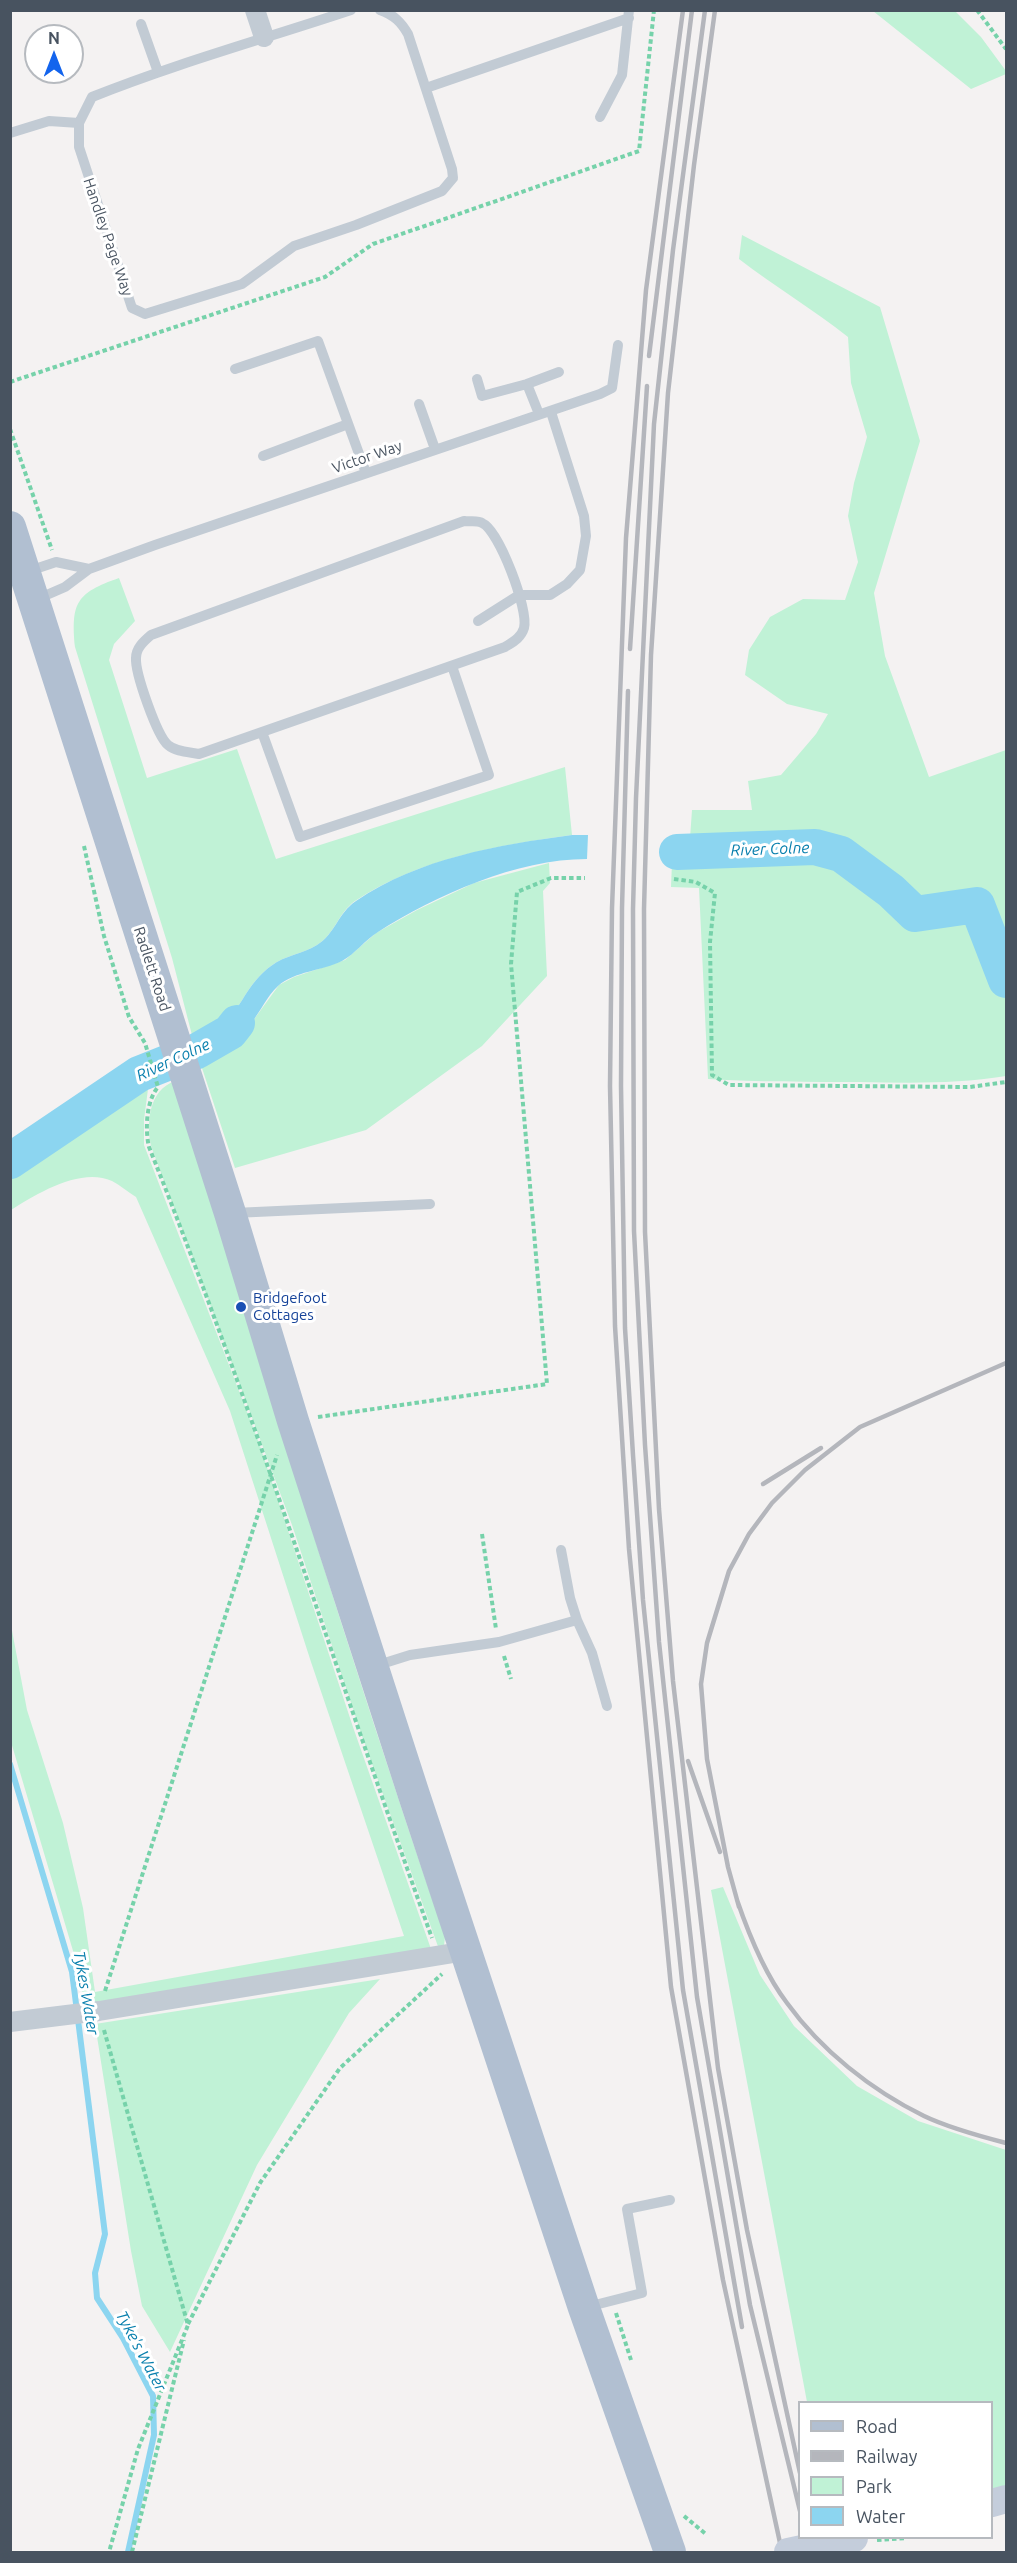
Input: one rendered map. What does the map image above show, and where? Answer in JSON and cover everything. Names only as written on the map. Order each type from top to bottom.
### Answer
[{"type":"main road","name":"Radlett Road","points":[[10,527],[31,586],[159,1041],[173,1085],[231,1213],[292,1417],[372,1667],[452,1954],[584,2308],[670,2553]]},
{"type":"main road","points":[[788,2553],[863,2539]]},
{"type":"street","points":[[255,10],[264,37]]},
{"type":"street","points":[[10,2022],[77,2014],[452,1954]]},
{"type":"lane","points":[[10,133],[49,121],[79,123],[92,97],[158,72],[351,10]]},
{"type":"lane","name":"Handley Page Way","points":[[79,123],[79,147],[87,178],[132,308],[145,314],[242,284],[294,246],[407,206],[442,191],[453,178],[408,34],[401,22],[391,14],[380,10]]},
{"type":"lane","points":[[426,88],[629,14],[622,75],[600,117]]},
{"type":"lane","points":[[141,24],[158,72]]},
{"type":"lane","points":[[235,369],[318,341],[366,473]]},
{"type":"lane","name":"Victor Way","points":[[31,586],[65,587],[89,569],[435,449],[551,412],[612,388],[618,345]]},
{"type":"lane","points":[[477,380],[482,396],[527,384],[559,372]]},
{"type":"lane","points":[[527,384],[539,414]]},
{"type":"lane","points":[[419,404],[435,449]]},
{"type":"lane","points":[[478,621],[519,595],[550,595],[567,584],[580,570],[586,536],[584,516],[551,412]]},
{"type":"lane","points":[[262,456],[348,424]]},
{"type":"lane","points":[[464,521],[481,522],[491,529],[519,595],[525,613],[524,628],[518,639],[505,647],[199,754],[178,751],[168,745],[160,735],[138,670],[136,657],[142,642],[150,635],[464,521]]},
{"type":"lane","points":[[31,586],[56,562],[89,569]]},
{"type":"lane","points":[[262,732],[300,837],[489,774],[452,666]]},
{"type":"lane","points":[[231,1213],[430,1204]]},
{"type":"lane","points":[[561,1550],[570,1598],[592,1653],[607,1706]]},
{"type":"lane","points":[[372,1667],[410,1655],[499,1642],[577,1620]]},
{"type":"lane","points":[[584,2308],[642,2293],[627,2209],[670,2200]]},
{"type":"path","points":[[10,382],[325,277],[372,243],[639,151],[654,10]]},
{"type":"path","points":[[976,10],[1006,49]]},
{"type":"path","points":[[10,429],[56,562]]},
{"type":"path","points":[[292,1417],[547,1384],[512,954],[517,892],[551,878],[585,878]]},
{"type":"path","points":[[674,879],[696,882],[715,893],[710,942],[712,1075],[729,1085],[970,1088],[1006,1082]]},
{"type":"path","points":[[132,2553],[188,2325],[260,2182],[340,2068],[452,1954],[362,1744],[254,1423],[149,1147],[146,1133],[154,1091],[173,1085],[159,1041]]},
{"type":"path","points":[[482,1534],[499,1642],[511,1679]]},
{"type":"green space","points":[[873,11],[955,11],[981,37],[1006,74],[971,89]]},
{"type":"green space","points":[[742,235],[880,307],[920,441],[874,593],[885,656],[929,777],[1006,750],[1006,1076],[952,1082],[915,1083],[708,1079],[699,888],[671,887],[673,838],[690,838],[692,810],[752,810],[748,781],[781,775],[816,734],[828,714],[787,704],[745,675],[749,650],[770,617],[803,599],[845,600],[858,562],[848,516],[854,483],[867,437],[851,383],[848,337],[739,259]]},
{"type":"green space","points":[[119,578],[135,621],[114,644],[109,660],[147,778],[237,749],[276,859],[565,767],[572,835],[460,856],[405,874],[379,887],[349,906],[328,935],[317,945],[271,966],[260,976],[222,1024],[193,1039],[172,958],[75,647],[74,620],[79,602],[93,589]]},
{"type":"green space","points":[[549,863],[550,883],[543,891],[547,976],[482,1046],[366,1130],[235,1168],[199,1059],[221,1049],[252,1022],[279,985],[294,977],[345,960],[376,933],[417,910],[474,883]]},
{"type":"green space","points":[[145,1080],[148,1089],[144,1145],[259,1443],[353,1727],[431,1949],[84,2006],[79,1971],[11,1742],[10,1620],[27,1710],[63,1823],[83,1908],[95,1992],[404,1936],[311,1662],[230,1411],[136,1197],[112,1181],[86,1177],[59,1184],[11,1210],[11,1168]]},
{"type":"green space","points":[[175,1081],[306,1510],[445,1937],[444,1946],[440,1952],[362,1736],[292,1525],[151,1146],[149,1127],[151,1108],[166,1085]]},
{"type":"green space","points":[[723,1887],[760,1975],[794,2026],[857,2086],[918,2121],[1006,2150],[1006,2486],[993,2491],[993,2401],[807,2401],[711,1890]]},
{"type":"green space","points":[[380,1979],[349,2013],[257,2165],[170,2352],[142,2306],[131,2251],[95,2024]]},
{"type":"water","points":[[588,835],[587,859],[533,865],[505,872],[425,905],[378,932],[342,961],[285,981],[274,990],[240,1035],[199,1059],[193,1039],[222,1024],[260,976],[271,966],[317,945],[328,935],[350,906],[380,886],[406,874],[460,856],[516,843]]},
{"type":"waterway","name":"River Colne","points":[[677,852],[815,847],[841,854],[891,891],[915,914],[977,905],[1006,980]]},
{"type":"waterway","name":"River Colne","points":[[10,1161],[139,1074],[197,1051],[230,1032],[237,1023]]},
{"type":"waterway","name":"Tykes Water","points":[[10,1764],[72,1972],[105,2234],[95,2273],[97,2298],[123,2338],[153,2396],[154,2435],[128,2552]]},
{"type":"railway","points":[[683,10],[646,290],[626,538],[612,908],[610,1086],[615,1326],[629,1549],[671,1987],[723,2280],[782,2552]]},
{"type":"railway","points":[[649,356],[692,10]]},
{"type":"railway","points":[[705,10],[673,250],[654,424],[636,798],[633,909],[634,1231],[645,1445],[659,1642],[697,1997],[750,2305],[798,2503]]},
{"type":"railway","points":[[715,10],[694,165],[668,393],[651,655],[644,909],[645,1232],[659,1509],[673,1681],[718,2068],[747,2230],[798,2464]]},
{"type":"railway","points":[[630,649],[647,386]]},
{"type":"railway","points":[[628,691],[622,908],[621,1086],[625,1328],[643,1600],[683,1990],[742,2327]]},
{"type":"railway","points":[[739,1907],[728,1867],[707,1759],[701,1684],[707,1643],[729,1571],[749,1534],[772,1503],[805,1470],[860,1427],[1006,1363]]},
{"type":"railway","points":[[763,1484],[821,1448]]},
{"type":"railway","points":[[688,1761],[720,1852]]},
{"type":"railway","points":[[737,1900],[752,1940],[771,1979],[800,2020],[831,2053],[866,2081],[904,2106],[954,2128],[1006,2143]]},
{"type":"railway","points":[[806,2539],[810,2552]]},
{"type":"place","name":"Bridgefoot Cottages","points":[[241,1307]]},
{"type":"water label","name":"Tyke's Water","points":[[141,2351]]}]
